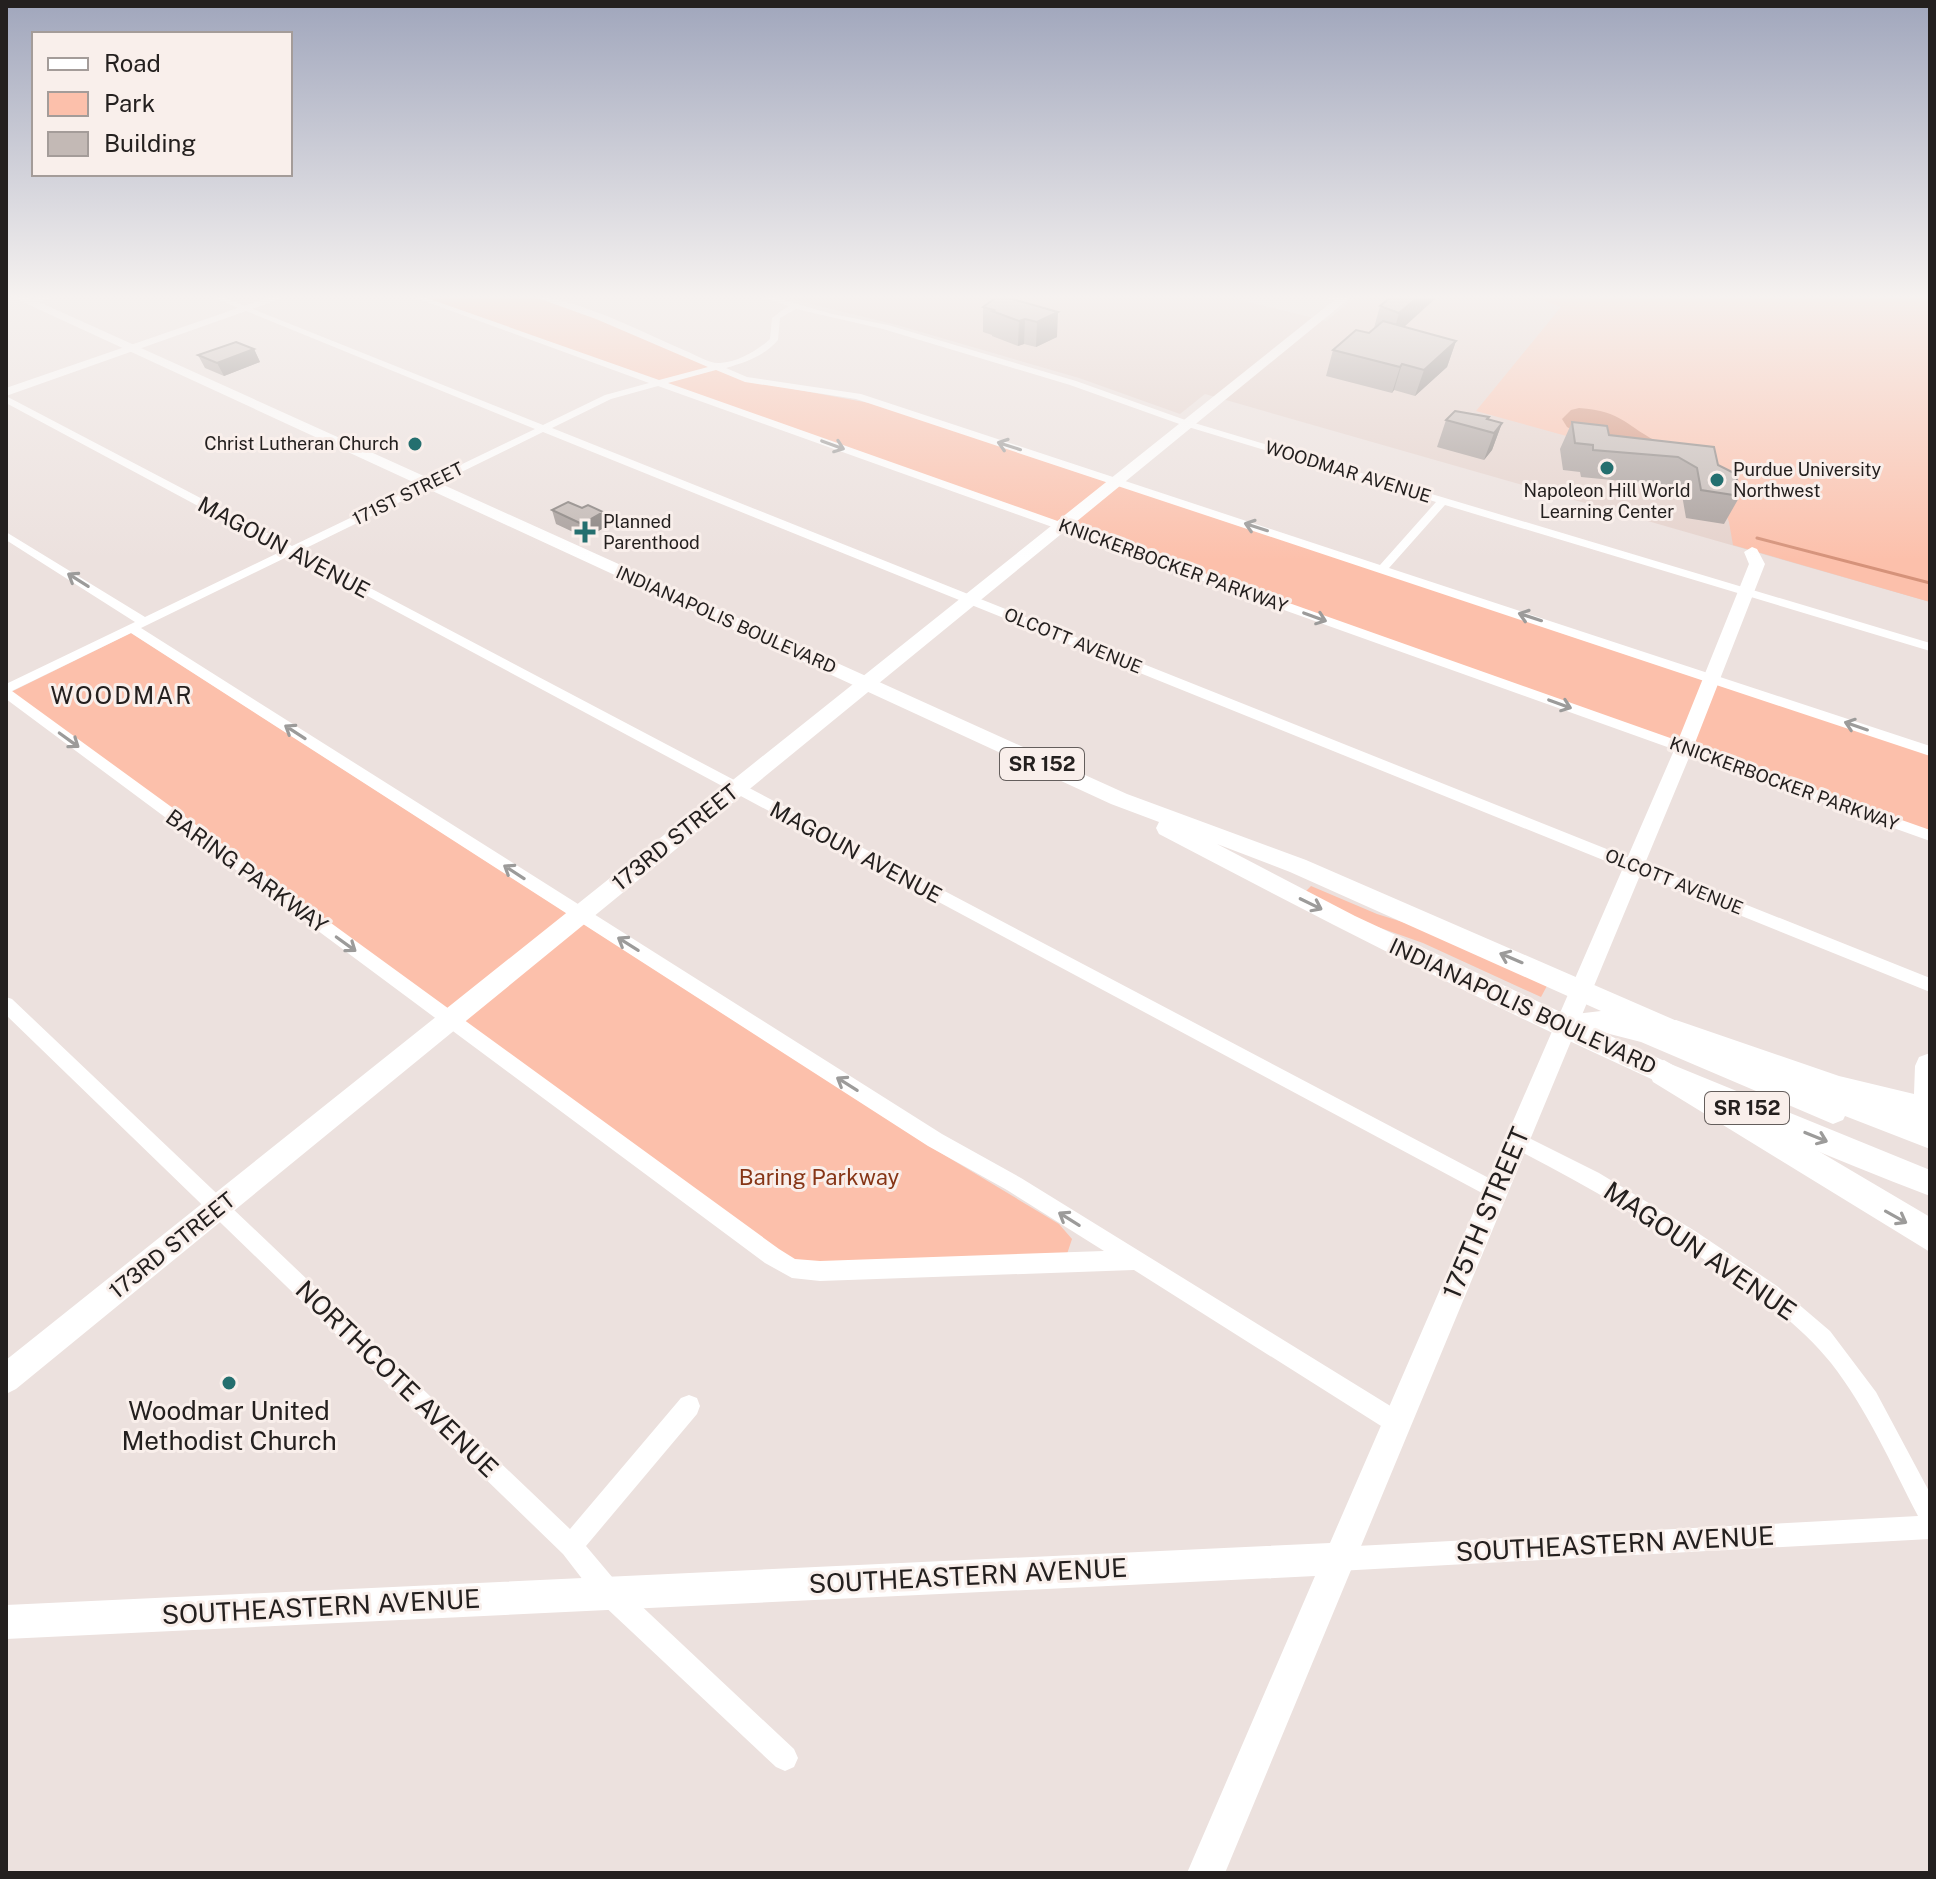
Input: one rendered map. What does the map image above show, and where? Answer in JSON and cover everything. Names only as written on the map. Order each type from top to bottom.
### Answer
[{"type":"highway","points":[[1676,1032],[1839,1090],[1929,1093]]},
{"type":"highway","points":[[1664,1073],[1930,1236]]},
{"type":"main road","name":"INDIANAPOLIS BOULEVARD","points":[[209,385],[1128,803],[1223,848],[1282,890],[1664,1073],[1930,1183]]},
{"type":"main road","name":"INDIANAPOLIS BOULEVARD","points":[[1223,848],[1298,866],[1838,1103],[1930,1137]]},
{"type":"main road","points":[[1282,890],[1298,866]]},
{"type":"main road","points":[[1566,1026],[1602,1021],[1646,1033],[1797,1099],[1930,1144]]},
{"type":"street","points":[[6,392],[27,385]]},
{"type":"street","name":"OLCOTT AVENUE","points":[[433,385],[1930,985]]},
{"type":"street","name":"171ST STREET","points":[[6,691],[608,397],[646,385]]},
{"type":"street","name":"KNICKERBOCKER PARKWAY","points":[[662,385],[1930,836]]},
{"type":"street","points":[[777,385],[858,396],[1930,751]]},
{"type":"street","name":"WOODMAR AVENUE","points":[[1076,385],[1188,424],[1930,647]]},
{"type":"street","name":"173RD STREET","points":[[6,1379],[1237,385]]},
{"type":"street","name":"MAGOUN AVENUE","points":[[6,399],[1495,1191]]},
{"type":"street","points":[[1382,569],[1443,500]]},
{"type":"street","points":[[6,535],[580,914],[935,1140],[1014,1184],[1397,1423]]},
{"type":"street","name":"175TH STREET","points":[[1206,1873],[1684,748],[1757,564],[1752,552]]},
{"type":"street","name":"BARING PARKWAY","points":[[6,691],[449,1020],[792,1268],[820,1271],[1136,1260]]},
{"type":"street","name":"NORTHCOTE AVENUE","points":[[6,1004],[571,1546],[609,1593],[785,1758]]},
{"type":"street","name":"MAGOUN AVENUE","points":[[1517,1140],[1601,1182],[1664,1222],[1766,1289],[1825,1340],[1875,1416],[1930,1516]]},
{"type":"street","points":[[571,1546],[689,1406]]},
{"type":"street","name":"SOUTHEASTERN AVENUE","points":[[6,1622],[1338,1559],[1930,1527]]},
{"type":"shaded area","points":[[1098,385],[1930,385],[1930,602],[1205,394],[1180,414]]},
{"type":"shaded area","points":[[1579,408],[1616,416],[1662,444],[1576,432],[1567,427],[1562,419],[1571,410]]},
{"type":"green space","points":[[669,385],[770,385],[875,404],[1930,755],[1930,833]]},
{"type":"green space","points":[[1498,385],[1930,385],[1930,602],[1733,545],[1729,522],[1711,476],[1476,411]]},
{"type":"green space","name":"Baring Parkway","points":[[131,633],[926,1144],[1059,1224],[1072,1239],[1067,1254],[826,1266],[789,1260],[11,692]]},
{"type":"green space","points":[[1311,886],[1377,914],[1431,931],[1548,984],[1541,997],[1423,943],[1358,920],[1305,892]]},
{"type":"building","points":[[1455,411],[1489,417],[1487,419],[1502,423],[1494,433],[1446,420]]},
{"type":"building","points":[[1572,422],[1607,426],[1609,435],[1714,447],[1718,465],[1736,474],[1740,496],[1701,490],[1697,468],[1678,457],[1593,450],[1593,445],[1575,443]]},
{"type":"building","points":[[568,502],[582,508],[588,505],[603,512],[582,524],[552,510]]},
{"type":"waterway","points":[[1757,538],[1930,583]]},
{"type":"place","name":"Christ Lutheran Church","points":[[415,444]]},
{"type":"place","name":"Napoleon Hill World Learning Center","points":[[1607,468]]},
{"type":"place","name":"Purdue University Northwest","points":[[1717,480]]},
{"type":"place","name":"Planned Parenthood","points":[[585,532]]},
{"type":"place","name":"Woodmar United Methodist Church","points":[[229,1383]]},
{"type":"district","name":"WOODMAR","points":[[122,696]]}]
